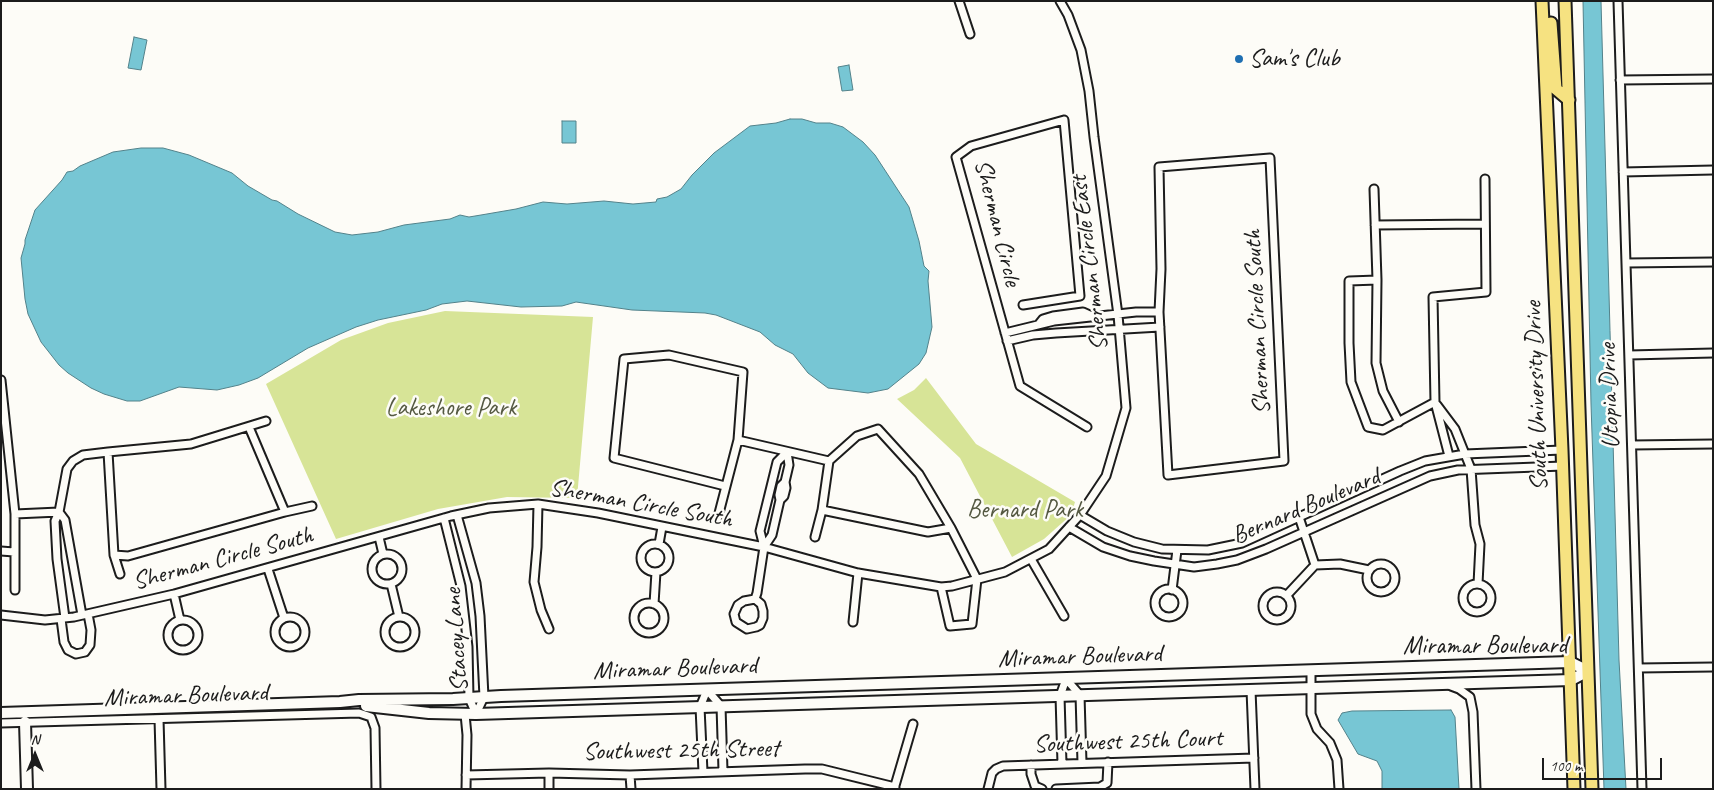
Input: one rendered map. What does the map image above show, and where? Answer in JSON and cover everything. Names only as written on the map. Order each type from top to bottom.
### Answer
[{"type":"main road","name":"South University Drive","points":[[1542,1],[1563,466],[1574,789]]},
{"type":"main road","points":[[1549,1],[1556,90],[1569,100]]},
{"type":"main road","name":"South University Drive","points":[[1565,1],[1592,789]]},
{"type":"street","points":[[959,1],[970,34]]},
{"type":"street","name":"Sherman Circle East","points":[[1060,1],[1068,15],[1081,50],[1089,90],[1118,315],[1126,408],[1106,476],[1080,515]]},
{"type":"street","name":"Utopia Drive","points":[[1618,1],[1642,789]]},
{"type":"street","points":[[1620,80],[1713,79]]},
{"type":"street","name":"Sherman Circle","points":[[1023,305],[1080,296],[1064,120],[970,146],[956,157],[1020,386],[1087,427]]},
{"type":"street","name":"Sherman Circle South","points":[[1270,158],[1284,460],[1168,475],[1159,312],[1161,269],[1159,167],[1270,158]]},
{"type":"street","points":[[1623,172],[1713,170]]},
{"type":"street","points":[[1449,456],[1435,402],[1433,296],[1486,292],[1485,179]]},
{"type":"street","points":[[1374,188],[1377,280],[1376,363],[1383,391],[1399,422]]},
{"type":"street","points":[[1375,226],[1484,224]]},
{"type":"street","points":[[1626,263],[1713,262]]},
{"type":"street","points":[[1377,280],[1349,281],[1351,382],[1368,427],[1383,430],[1435,402]]},
{"type":"street","points":[[1038,324],[1043,319],[1053,316],[1083,312],[1094,318]]},
{"type":"street","points":[[1006,337],[1038,324],[1136,312],[1159,312]]},
{"type":"street","points":[[1070,320],[1071,332]]},
{"type":"street","points":[[1006,337],[1119,328],[1160,328]]},
{"type":"street","points":[[1629,355],[1713,353]]},
{"type":"street","points":[[718,517],[738,440],[743,372],[670,355],[624,359],[614,458],[725,486]]},
{"type":"street","points":[[1,380],[15,514],[15,590]]},
{"type":"street","points":[[1435,402],[1455,429],[1471,469],[1475,525],[1480,544],[1478,584]]},
{"type":"street","points":[[59,512],[66,520],[85,615],[91,630],[90,645],[85,652],[76,654],[68,650],[64,642],[55,521],[59,512],[67,470],[73,460],[83,455],[191,444],[249,428],[266,421]]},
{"type":"street","points":[[249,428],[285,512]]},
{"type":"street","points":[[815,538],[822,510],[829,462],[856,436],[878,429],[919,474],[951,528],[977,579],[972,624],[950,626],[941,587]]},
{"type":"street","points":[[738,440],[829,462]]},
{"type":"street","points":[[1632,445],[1713,444]]},
{"type":"street","name":"Bernard Boulevard","points":[[1080,515],[1134,542],[1162,549],[1208,550],[1242,543],[1425,461],[1466,454],[1562,450]]},
{"type":"street","points":[[108,452],[114,555],[120,574]]},
{"type":"street","points":[[764,547],[772,535],[780,500],[786,488],[785,482],[789,465],[788,452]]},
{"type":"street","points":[[755,599],[764,547],[760,531],[777,462],[788,452]]},
{"type":"street","name":"Bernard Boulevard","points":[[1069,527],[1104,547],[1130,556],[1194,567],[1237,560],[1430,476],[1448,471],[1563,466]]},
{"type":"street","points":[[769,497],[780,500]]},
{"type":"street","points":[[538,504],[538,547],[534,582],[541,610],[549,629]]},
{"type":"street","name":"Sherman Circle South","points":[[1,615],[45,620],[85,615],[174,594],[444,518],[489,508],[538,504],[598,513],[764,547],[858,573],[941,587],[952,586],[1005,572],[1031,559],[1049,549],[1080,515]]},
{"type":"street","points":[[114,555],[128,556],[312,506]]},
{"type":"street","points":[[822,510],[928,532],[951,528]]},
{"type":"street","points":[[15,514],[59,512]]},
{"type":"street","name":"Stacey Lane","points":[[457,515],[476,583],[483,647],[484,697],[476,714]]},
{"type":"street","points":[[1300,517],[1315,565]]},
{"type":"street","name":"Stacey Lane","points":[[444,518],[462,586],[466,617],[469,698],[476,714]]},
{"type":"street","points":[[659,544],[662,527]]},
{"type":"street","points":[[379,536],[384,554]]},
{"type":"street","points":[[654,543],[667,549],[670,558],[667,567],[656,572],[645,568],[642,564],[641,555],[646,547],[654,543]]},
{"type":"street","points":[[1172,590],[1177,550]]},
{"type":"street","points":[[1,551],[14,552]]},
{"type":"street","points":[[384,554],[394,555],[398,558],[402,568],[399,578],[391,584],[377,580],[372,572],[375,559],[384,554]]},
{"type":"street","points":[[1031,559],[1064,616]]},
{"type":"street","points":[[1287,595],[1315,565],[1340,564],[1369,570],[1381,564],[1389,566],[1396,577],[1394,586],[1382,593],[1373,590],[1367,579],[1369,570]]},
{"type":"street","points":[[268,568],[284,618]]},
{"type":"street","points":[[654,604],[656,572]]},
{"type":"street","points":[[852,622],[858,573]]},
{"type":"street","points":[[391,584],[399,617]]},
{"type":"street","points":[[1478,584],[1488,588],[1492,601],[1487,610],[1477,613],[1470,611],[1465,606],[1463,596],[1468,587],[1478,584]]},
{"type":"street","points":[[1172,590],[1176,591],[1182,598],[1182,607],[1177,615],[1169,618],[1164,617],[1157,611],[1155,607],[1156,597],[1162,591],[1172,590]]},
{"type":"street","points":[[1280,592],[1287,595],[1290,598],[1292,607],[1289,614],[1278,620],[1266,616],[1262,605],[1268,594],[1280,592]]},
{"type":"street","points":[[174,594],[180,620]]},
{"type":"street","points":[[755,599],[761,604],[763,618],[760,625],[747,629],[736,622],[734,614],[738,605],[744,600],[755,599]]},
{"type":"street","points":[[644,604],[654,604],[662,610],[663,623],[657,630],[648,633],[644,632],[635,621],[636,611],[644,604]]},
{"type":"street","points":[[293,617],[302,622],[306,630],[303,640],[296,646],[286,646],[278,640],[275,630],[284,618],[293,617]]},
{"type":"street","points":[[399,617],[409,620],[415,633],[411,642],[402,647],[388,642],[385,633],[387,624],[399,617]]},
{"type":"street","points":[[180,620],[190,621],[198,632],[198,637],[193,646],[185,649],[175,647],[169,640],[169,630],[172,625],[180,620]]},
{"type":"street","name":"Miramar Boulevard","points":[[1,712],[1570,662],[1588,671]]},
{"type":"street","points":[[1639,668],[1713,667]]},
{"type":"street","points":[[1311,670],[1311,714],[1317,729],[1330,743],[1337,760],[1339,789]]},
{"type":"street","name":"Miramar Boulevard","points":[[340,702],[429,713],[476,714],[1571,680],[1588,671]]},
{"type":"street","points":[[1066,678],[1080,695],[1082,763]]},
{"type":"street","points":[[1062,764],[1060,696],[1066,678]]},
{"type":"street","points":[[1445,684],[1460,689],[1470,697],[1473,712],[1476,789]]},
{"type":"street","points":[[703,772],[700,707],[707,690],[721,706],[723,771]]},
{"type":"street","points":[[1252,690],[1255,789]]},
{"type":"street","name":"Miramar Boulevard","points":[[1,723],[359,712],[371,717],[375,728],[376,789]]},
{"type":"street","points":[[465,714],[467,735],[466,789]]},
{"type":"street","points":[[159,719],[161,789]]},
{"type":"street","points":[[25,722],[27,789]]},
{"type":"street","points":[[895,788],[913,724]]},
{"type":"street","name":"Southwest 25th Court","points":[[988,789],[992,773],[996,768],[1004,766],[1254,758]]},
{"type":"street","points":[[1056,789],[1100,787],[1107,782],[1108,762]]},
{"type":"street","points":[[1031,765],[1031,774],[1035,786],[1042,789]]},
{"type":"street","name":"Southwest 25th Street","points":[[466,775],[549,773],[630,775],[822,769],[895,788]]},
{"type":"street","points":[[549,773],[549,789]]},
{"type":"street","points":[[630,775],[631,789]]},
{"type":"green space","name":"Lakeshore Park","points":[[445,311],[593,317],[577,498],[507,497],[438,509],[336,539],[266,384],[341,340],[388,323]]},
{"type":"green space","name":"Bernard Park","points":[[926,378],[976,444],[1075,502],[1071,515],[1044,539],[1012,557],[960,458],[897,399],[914,390]]},
{"type":"water","points":[[1583,1],[1601,1],[1619,660],[1626,789],[1604,789],[1591,404]]},
{"type":"water","points":[[134,37],[147,40],[141,70],[128,68]]},
{"type":"water","points":[[849,65],[853,90],[842,91],[838,67]]},
{"type":"water","points":[[790,119],[830,123],[843,127],[863,142],[875,155],[909,207],[924,266],[929,271],[928,281],[932,327],[926,353],[919,364],[888,389],[868,393],[828,388],[808,373],[793,354],[775,345],[760,332],[716,315],[632,310],[576,302],[562,306],[521,307],[467,301],[442,304],[426,310],[378,320],[356,327],[308,348],[258,378],[239,385],[217,390],[179,387],[140,401],[127,401],[91,388],[68,373],[59,365],[41,342],[28,314],[21,258],[35,210],[67,172],[113,152],[141,148],[163,148],[189,155],[232,173],[248,186],[298,214],[335,232],[352,235],[450,219],[460,215],[469,217],[516,209],[543,202],[567,204],[604,201],[633,204],[656,202],[657,199],[667,197],[681,189],[714,153],[750,126],[776,123]]},
{"type":"water","points":[[562,121],[576,121],[576,143],[562,143]]},
{"type":"water","points":[[1451,710],[1455,717],[1459,789],[1382,789],[1382,771],[1377,761],[1358,754],[1338,720],[1342,713],[1352,711]]},
{"type":"place","name":"Sam's Club","points":[[1239,59]]}]
